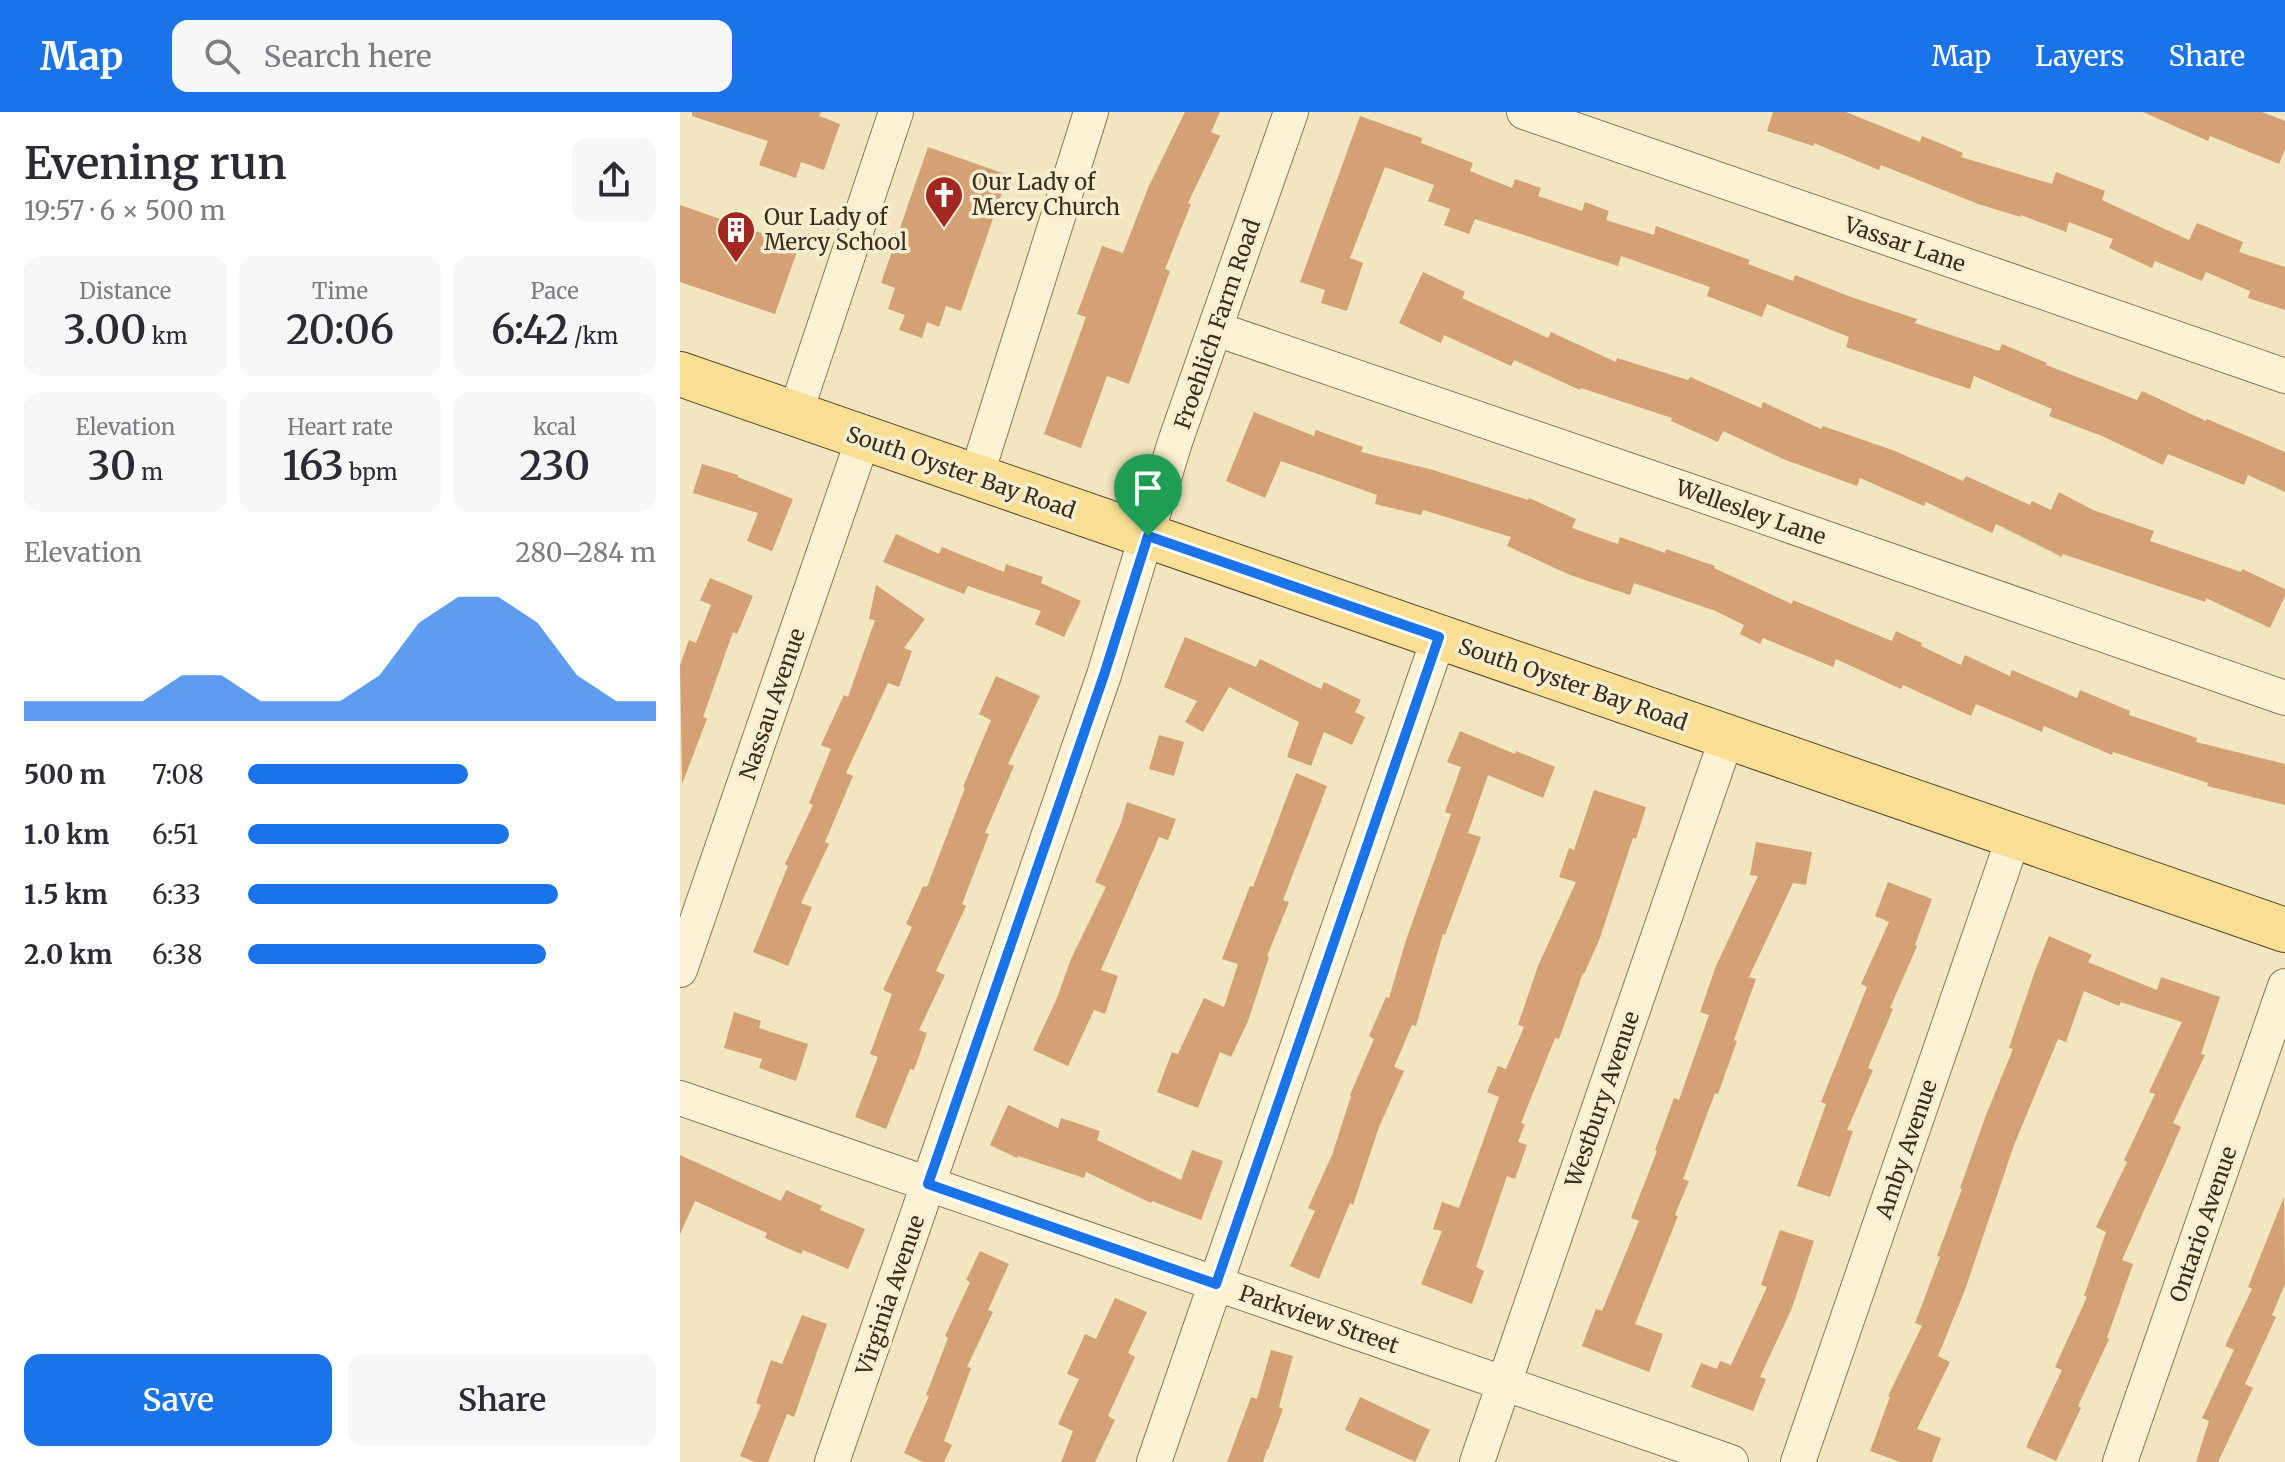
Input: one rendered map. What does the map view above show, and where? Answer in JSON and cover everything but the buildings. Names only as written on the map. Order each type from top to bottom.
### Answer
[{"type":"main road","name":"South Oyster Bay Road","points":[[680,374],[2285,930]]},
{"type":"street","points":[[795,414],[896,112]]},
{"type":"street","points":[[976,477],[1091,112]]},
{"type":"street","name":"Froehlich Farm Road","points":[[1148,536],[1175,442],[1291,112]]},
{"type":"street","name":"Vassar Lane","points":[[1524,112],[2285,376]]},
{"type":"street","name":"Wellesley Lane","points":[[1216,329],[2285,698]]},
{"type":"street","name":"Nassau Avenue","points":[[680,970],[863,439]]},
{"type":"street","name":"Virginia Avenue","points":[[832,1462],[1104,675],[1148,536]]},
{"type":"street","points":[[1154,1462],[1439,637]]},
{"type":"street","name":"Westbury Avenue","points":[[1477,1462],[1727,737]]},
{"type":"street","name":"Amby Avenue","points":[[1798,1462],[2014,836]]},
{"type":"street","name":"Ontario Avenue","points":[[2120,1462],[2285,986]]},
{"type":"street","name":"Parkview Street","points":[[680,1098],[1731,1462]]},
{"type":"place","name":"Our Lady of Mercy Church","points":[[944,229]]},
{"type":"place","name":"Our Lady of Mercy School","points":[[736,264]]},
{"type":"route","points":[[1148,536],[1439,637],[1216,1284],[928,1184],[1104,675],[1148,536]]}]
